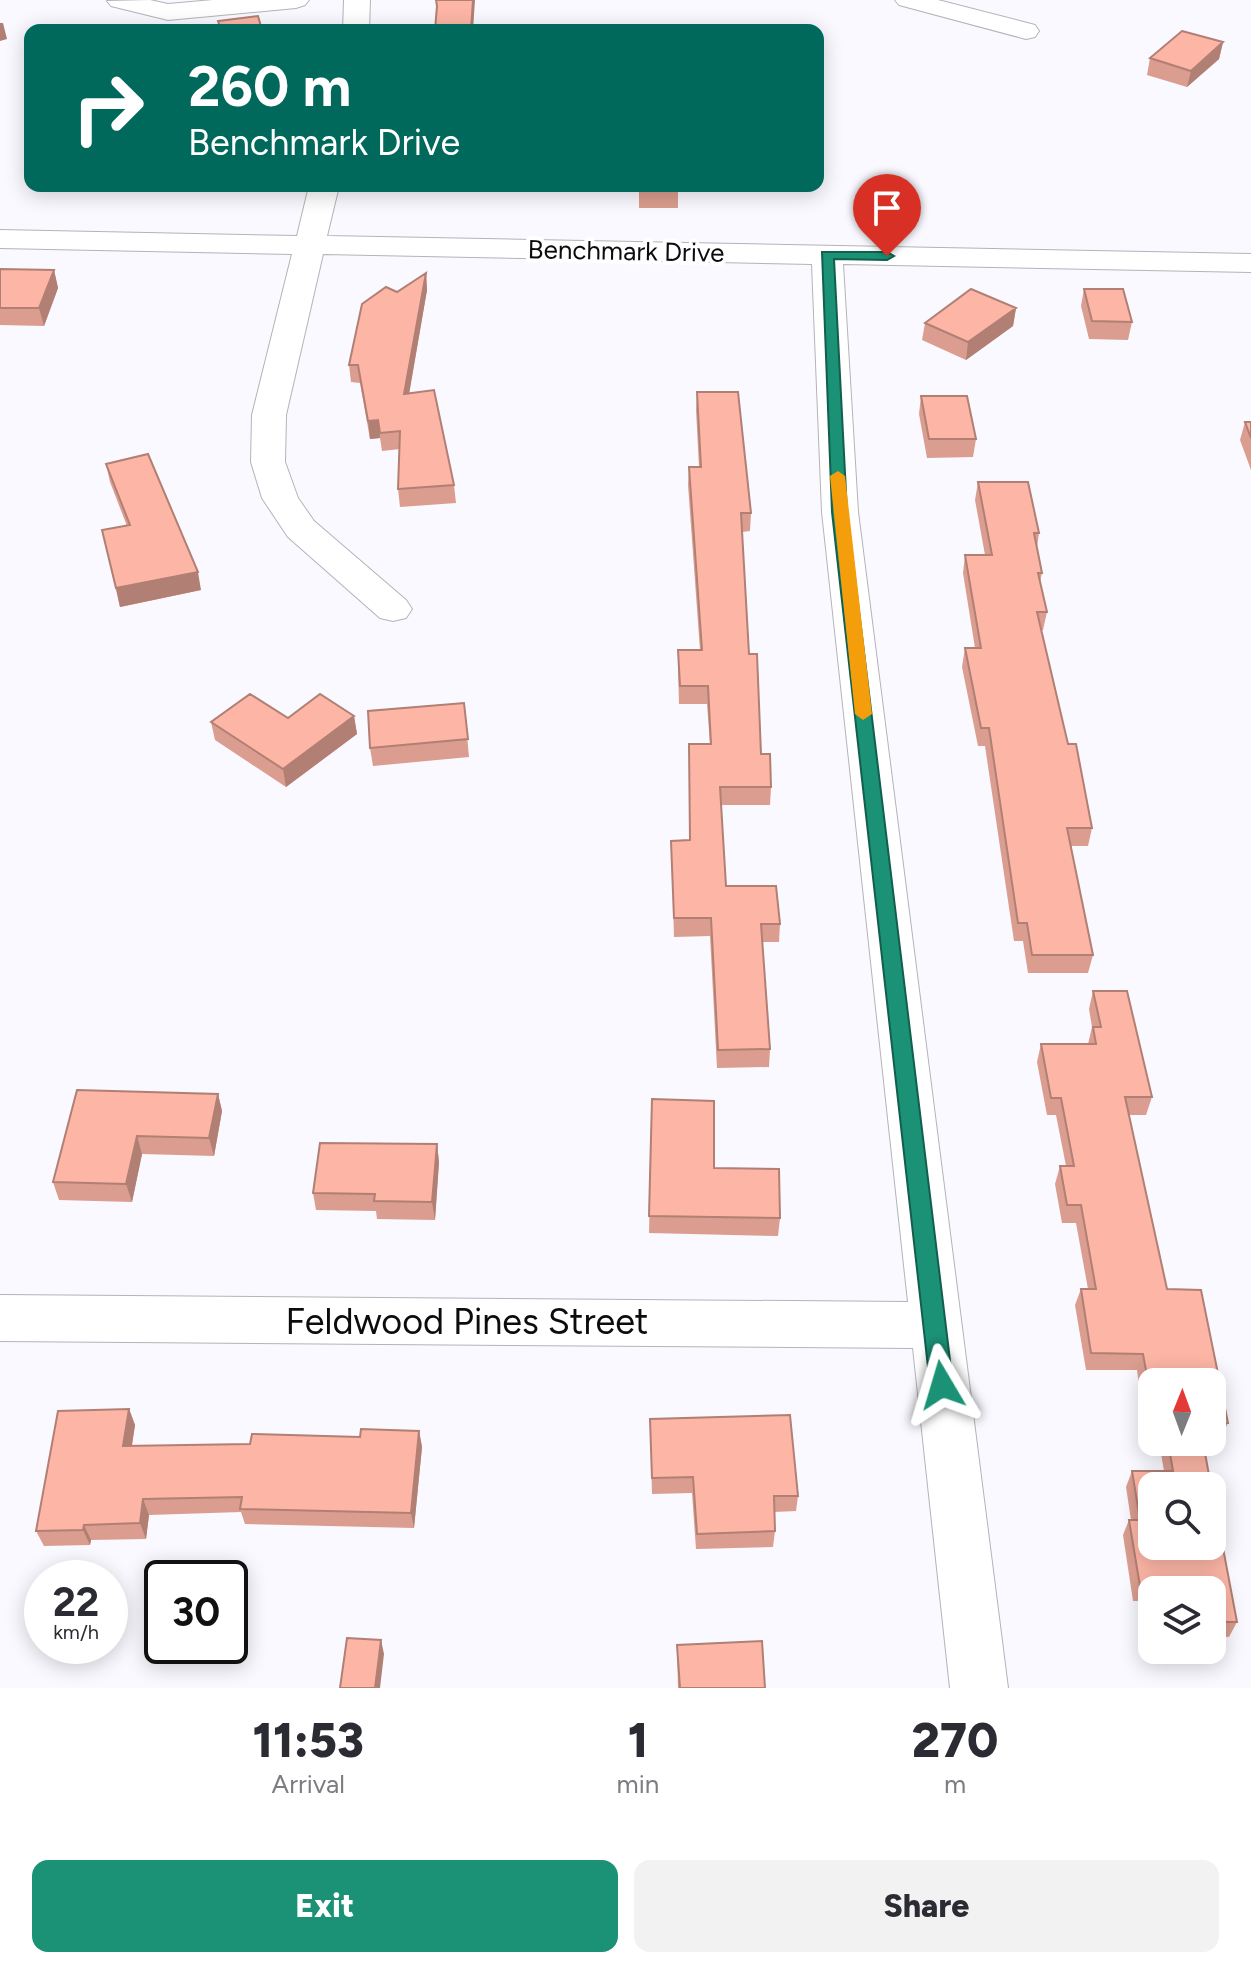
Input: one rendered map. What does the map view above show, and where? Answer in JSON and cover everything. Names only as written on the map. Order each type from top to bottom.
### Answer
[{"type":"street","points":[[120,1],[168,12],[296,0]]},
{"type":"street","points":[[356,24],[357,0]]},
{"type":"street","points":[[908,0],[1026,31]]},
{"type":"street","points":[[323,192],[269,415],[268,462],[280,498],[301,529],[393,609]]},
{"type":"street","name":"Benchmark Drive","points":[[0,239],[1251,263]]},
{"type":"street","points":[[827,255],[840,512],[979,1688]]},
{"type":"street","name":"Feldwood Pines Street","points":[[0,1318],[934,1325]]},
{"type":"building","points":[[436,0],[473,0],[471,24],[436,24]]},
{"type":"building","points":[[258,16],[260,24],[219,24],[218,21]]},
{"type":"building","points":[[1182,31],[1223,42],[1191,71],[1150,58]]},
{"type":"building","points":[[0,269],[54,270],[39,308],[0,308]]},
{"type":"building","points":[[426,273],[404,394],[434,390],[454,485],[398,489],[400,431],[380,433],[378,420],[368,421],[358,365],[349,365],[362,304],[386,287],[397,292]]},
{"type":"building","points":[[971,289],[1016,308],[968,342],[925,323]]},
{"type":"building","points":[[1084,289],[1123,289],[1132,322],[1092,321]]},
{"type":"building","points":[[697,392],[738,392],[751,513],[741,513],[749,654],[757,654],[761,754],[770,754],[771,787],[720,787],[726,886],[776,886],[780,924],[761,924],[770,1049],[718,1050],[711,918],[674,918],[671,841],[690,840],[689,744],[711,744],[708,686],[680,686],[678,650],[702,650],[689,467],[701,467]]},
{"type":"building","points":[[921,396],[967,396],[976,439],[929,439]]},
{"type":"building","points":[[1245,422],[1251,422],[1251,438]]},
{"type":"building","points":[[148,454],[198,572],[116,588],[102,530],[130,525],[106,464]]},
{"type":"building","points":[[978,482],[1028,482],[1039,533],[1034,533],[1042,573],[1038,573],[1047,612],[1037,612],[1068,744],[1076,744],[1092,828],[1067,828],[1093,955],[1032,955],[1027,923],[1018,923],[989,728],[981,728],[965,648],[981,648],[965,555],[992,555]]},
{"type":"building","points":[[250,694],[288,718],[320,694],[354,716],[283,769],[211,722]]},
{"type":"building","points":[[464,703],[468,739],[370,748],[368,711]]},
{"type":"building","points":[[1093,991],[1127,991],[1152,1097],[1125,1097],[1167,1289],[1201,1290],[1217,1368],[1146,1368],[1143,1354],[1091,1353],[1081,1289],[1096,1289],[1081,1205],[1067,1205],[1060,1166],[1074,1166],[1061,1098],[1051,1098],[1041,1044],[1096,1044],[1093,1027],[1101,1027]]},
{"type":"building","points":[[77,1090],[218,1094],[209,1138],[137,1136],[126,1184],[53,1182]]},
{"type":"building","points":[[652,1099],[714,1101],[714,1168],[779,1169],[780,1218],[649,1216]]},
{"type":"building","points":[[320,1143],[437,1144],[432,1202],[374,1201],[375,1194],[313,1193]]},
{"type":"building","points":[[129,1409],[123,1446],[250,1444],[252,1434],[360,1437],[361,1429],[419,1431],[411,1513],[240,1509],[242,1497],[143,1499],[140,1523],[84,1525],[83,1530],[36,1531],[58,1411]]},
{"type":"building","points":[[790,1415],[798,1496],[774,1496],[775,1531],[697,1534],[693,1477],[652,1478],[650,1419]]},
{"type":"building","points":[[1170,1456],[1206,1456],[1208,1472],[1138,1472],[1138,1508],[1132,1471],[1173,1471]]},
{"type":"building","points":[[1129,1520],[1138,1520],[1138,1560],[1225,1560],[1237,1622],[1226,1622],[1226,1576],[1138,1576]]},
{"type":"building","points":[[347,1638],[381,1640],[375,1688],[340,1688]]},
{"type":"building","points":[[762,1641],[765,1688],[680,1688],[677,1645]]},
{"type":"slow traffic","points":[[838,476],[863,714]]},
{"type":"route","points":[[887,256],[827,255],[840,512],[942,1385]]}]
